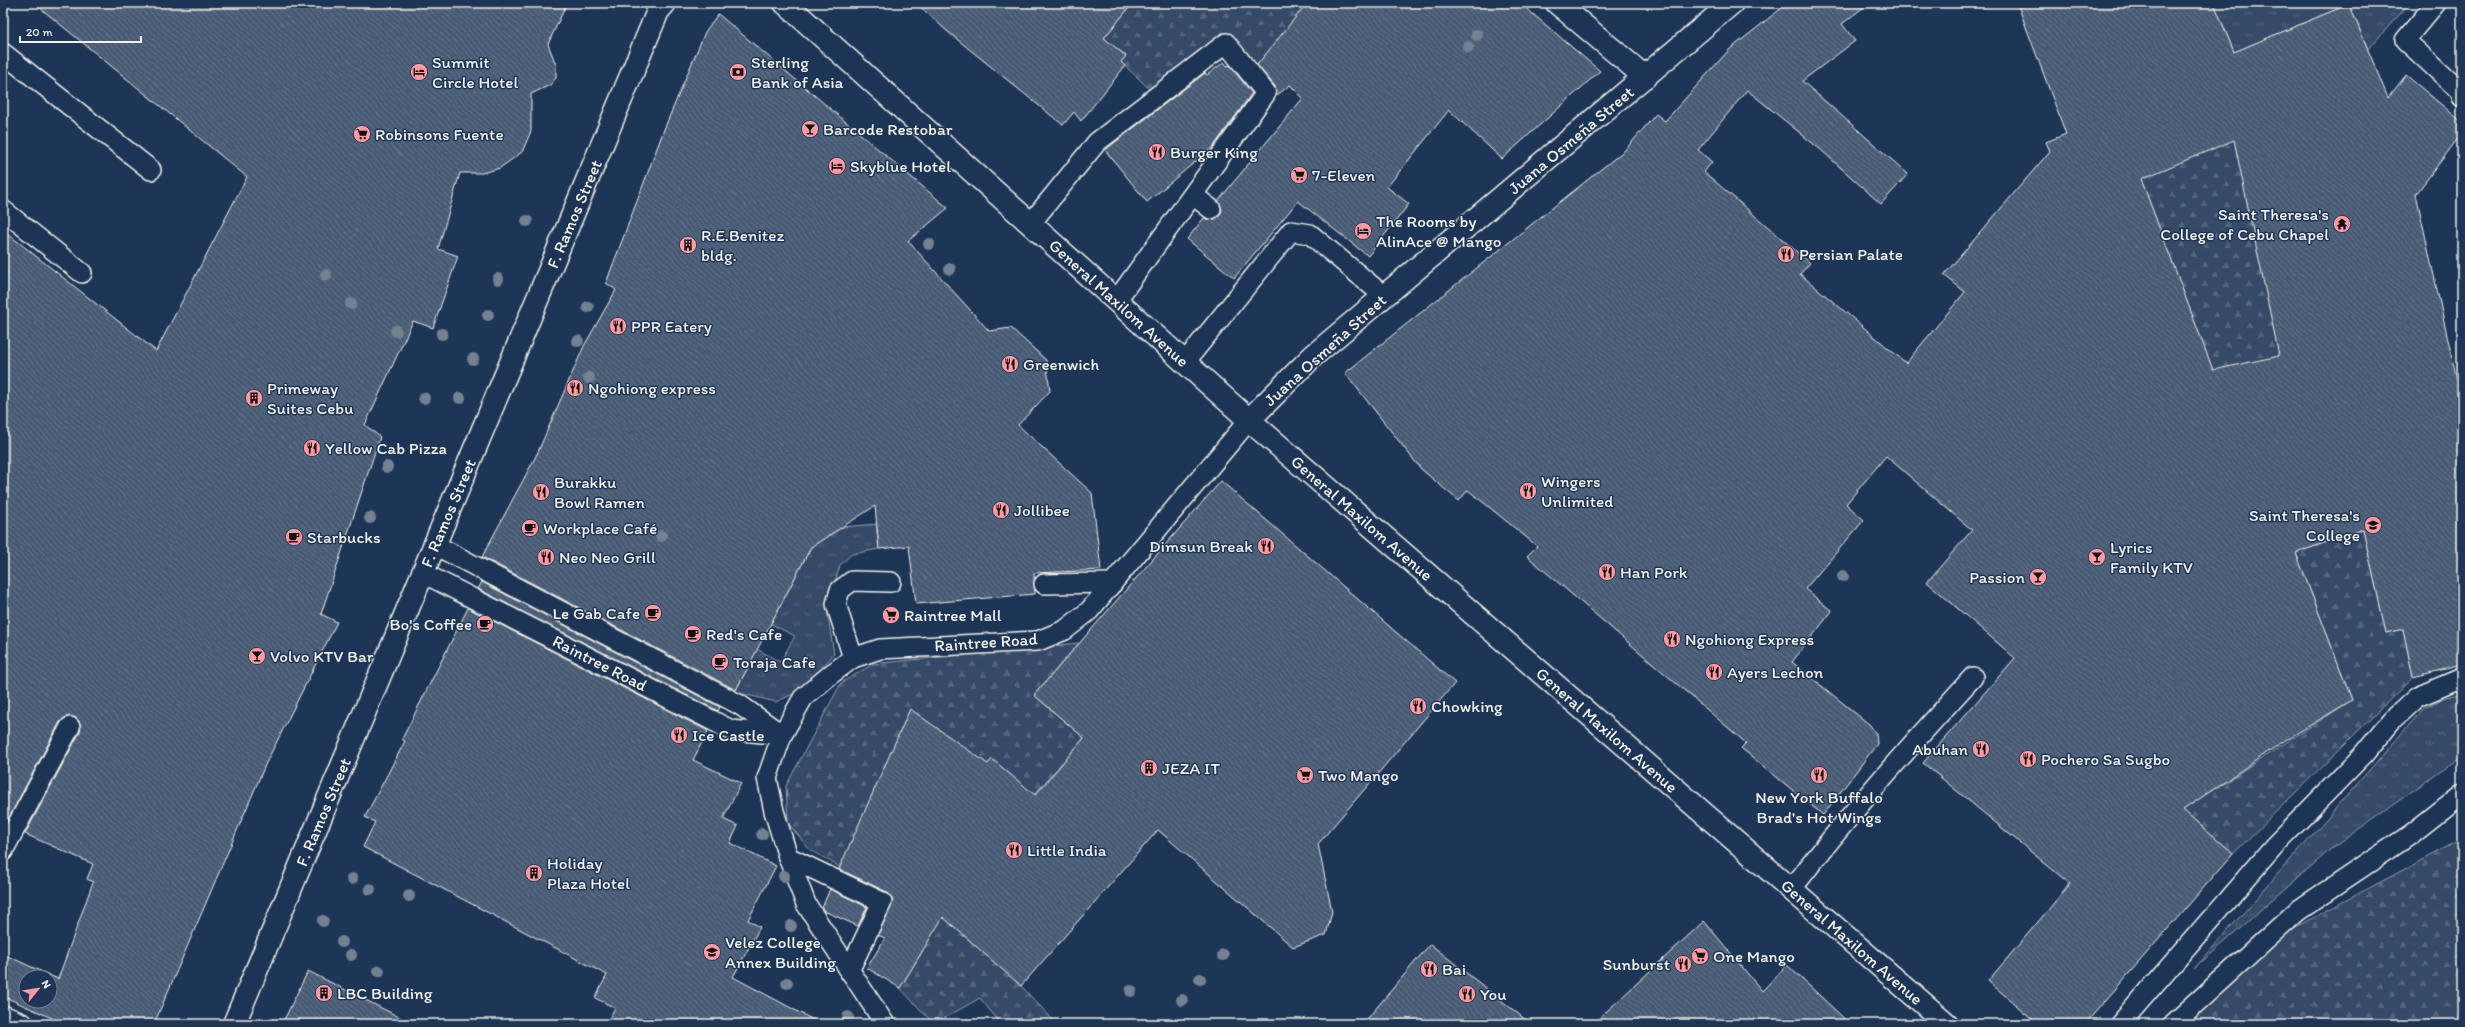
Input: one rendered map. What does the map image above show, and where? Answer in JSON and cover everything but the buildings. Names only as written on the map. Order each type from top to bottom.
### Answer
[{"type":"street","name":"F. Ramos Street","points":[[234,1024],[658,11],[665,3]]},
{"type":"street","name":"General Maxilom Avenue","points":[[785,3],[1249,420],[1946,1024]]},
{"type":"street","points":[[1557,3],[1645,77]]},
{"type":"street","name":"Juana Osmeña Street","points":[[1249,420],[1313,356],[1732,3]]},
{"type":"lane","points":[[2436,3],[2405,40],[2460,91],[2462,97]]},
{"type":"lane","points":[[1031,223],[1097,142],[1226,43],[1266,93],[1116,301]]},
{"type":"lane","points":[[3,53],[151,170]]},
{"type":"lane","points":[[1193,195],[1211,209]]},
{"type":"lane","points":[[3,210],[82,273]]},
{"type":"lane","points":[[1185,362],[1265,251],[1291,231],[1310,234],[1384,296]]},
{"type":"lane","name":"Raintree Road","points":[[885,1024],[806,904],[788,857],[774,811],[767,778],[782,735],[803,698],[830,674],[853,658],[880,649],[1038,641],[1065,630],[1089,611],[1114,584],[1249,420]]},
{"type":"lane","name":"Raintree Road","points":[[435,545],[740,705],[782,735]]},
{"type":"lane","name":"Raintree Road","points":[[423,573],[731,730],[782,735]]},
{"type":"lane","points":[[853,658],[836,604],[840,590],[852,580],[891,582]]},
{"type":"lane","points":[[1044,584],[1114,584]]},
{"type":"lane","points":[[1791,890],[1826,844],[1897,760],[1973,677]]},
{"type":"lane","points":[[2120,1024],[2274,846],[2364,754],[2392,720],[2417,697],[2462,678]]},
{"type":"lane","points":[[3,851],[70,727]]},
{"type":"lane","points":[[2173,1024],[2297,911],[2410,835],[2462,794]]},
{"type":"lane","points":[[788,857],[882,902],[849,971]]},
{"type":"lane","points":[[3,1015],[24,1024]]},
{"type":"green space","points":[[1133,3],[1307,3],[1295,55],[1266,93],[1226,43],[1157,96],[1121,62],[1126,56],[1104,38]]},
{"type":"green space","points":[[2214,3],[2410,3],[2368,49],[2349,4],[2234,52]]},
{"type":"green space","points":[[2316,105],[2309,475],[2260,496],[2136,166]]},
{"type":"green space","points":[[876,524],[879,549],[852,554],[840,565],[827,610],[834,654],[804,689],[776,702],[735,692],[757,649],[780,662],[795,636],[771,624],[811,547],[843,527]]},
{"type":"green space","points":[[2363,529],[2386,633],[2403,629],[2413,677],[2233,854],[2183,810],[2142,956],[2128,974],[2051,907],[2069,883],[2352,700],[2296,553]]},
{"type":"green space","points":[[1079,643],[1034,695],[1084,738],[934,909],[1021,986],[1057,1024],[1001,1024],[980,998],[934,1024],[900,988],[923,950],[890,929],[903,898],[882,891],[810,850],[788,823],[786,786],[841,683],[873,664]]},
{"type":"green space","points":[[2462,694],[2462,756],[2332,848],[2194,969],[2424,708],[2442,699]]},
{"type":"green space","points":[[2456,842],[2462,850],[2462,1024],[2187,1024],[2275,938]]},
{"type":"place","name":"Summit Circle Hotel","points":[[419,72]]},
{"type":"place","name":"Sterling Bank of Asia","points":[[738,72]]},
{"type":"place","name":"Barcode Restobar","points":[[810,129]]},
{"type":"place","name":"Robinsons Fuente","points":[[362,134]]},
{"type":"place","name":"Burger King","points":[[1157,152]]},
{"type":"place","name":"Skyblue Hotel","points":[[837,166]]},
{"type":"place","name":"7-Eleven","points":[[1299,175]]},
{"type":"place","name":"Saint Theresa's College of Cebu Chapel","points":[[2342,224]]},
{"type":"place","name":"The Rooms by AlinAce @ Mango","points":[[1363,231]]},
{"type":"place","name":"R.E.Benitez bldg.","points":[[688,245]]},
{"type":"place","name":"Persian Palate","points":[[1786,254]]},
{"type":"place","name":"PPR Eatery","points":[[618,326]]},
{"type":"place","name":"Greenwich","points":[[1010,364]]},
{"type":"place","name":"Ngohiong express","points":[[575,388]]},
{"type":"place","name":"Primeway Suites Cebu","points":[[254,398]]},
{"type":"place","name":"Yellow Cab Pizza","points":[[312,448]]},
{"type":"place","name":"Wingers Unlimited","points":[[1528,491]]},
{"type":"place","name":"Burakku Bowl Ramen","points":[[541,492]]},
{"type":"place","name":"Jollibee","points":[[1001,510]]},
{"type":"place","name":"Saint Theresa's College","points":[[2373,525]]},
{"type":"place","name":"Workplace Café","points":[[530,528]]},
{"type":"place","name":"Starbucks","points":[[294,537]]},
{"type":"place","name":"Dimsun Break","points":[[1266,546]]},
{"type":"place","name":"Neo Neo Grill","points":[[546,557]]},
{"type":"place","name":"Lyrics Family KTV","points":[[2097,557]]},
{"type":"place","name":"Han Pork","points":[[1607,572]]},
{"type":"place","name":"Passion","points":[[2038,577]]},
{"type":"place","name":"Le Gab Cafe","points":[[653,613]]},
{"type":"place","name":"Raintree Mall","points":[[891,615]]},
{"type":"place","name":"Bo's Coffee","points":[[485,624]]},
{"type":"place","name":"Red's Cafe","points":[[693,634]]},
{"type":"place","name":"Ngohiong Express","points":[[1672,639]]},
{"type":"place","name":"Volvo KTV Bar","points":[[257,656]]},
{"type":"place","name":"Toraja Cafe","points":[[720,662]]},
{"type":"place","name":"Ayers Lechon","points":[[1714,672]]},
{"type":"place","name":"Chowking","points":[[1418,706]]},
{"type":"place","name":"Ice Castle","points":[[679,735]]},
{"type":"place","name":"Abuhan","points":[[1981,749]]},
{"type":"place","name":"Pochero Sa Sugbo","points":[[2028,759]]},
{"type":"place","name":"JEZA IT","points":[[1149,768]]},
{"type":"place","name":"Two Mango","points":[[1305,775]]},
{"type":"place","name":"New York Buffalo Brad's Hot Wings","points":[[1819,775]]},
{"type":"place","name":"Little India","points":[[1014,850]]},
{"type":"place","name":"Holiday Plaza Hotel","points":[[534,873]]},
{"type":"place","name":"Velez College Annex Building","points":[[712,952]]},
{"type":"place","name":"One Mango","points":[[1700,956]]},
{"type":"place","name":"Sunburst","points":[[1683,964]]},
{"type":"place","name":"Bai","points":[[1429,969]]},
{"type":"place","name":"LBC Building","points":[[324,993]]},
{"type":"place","name":"You","points":[[1467,994]]}]
